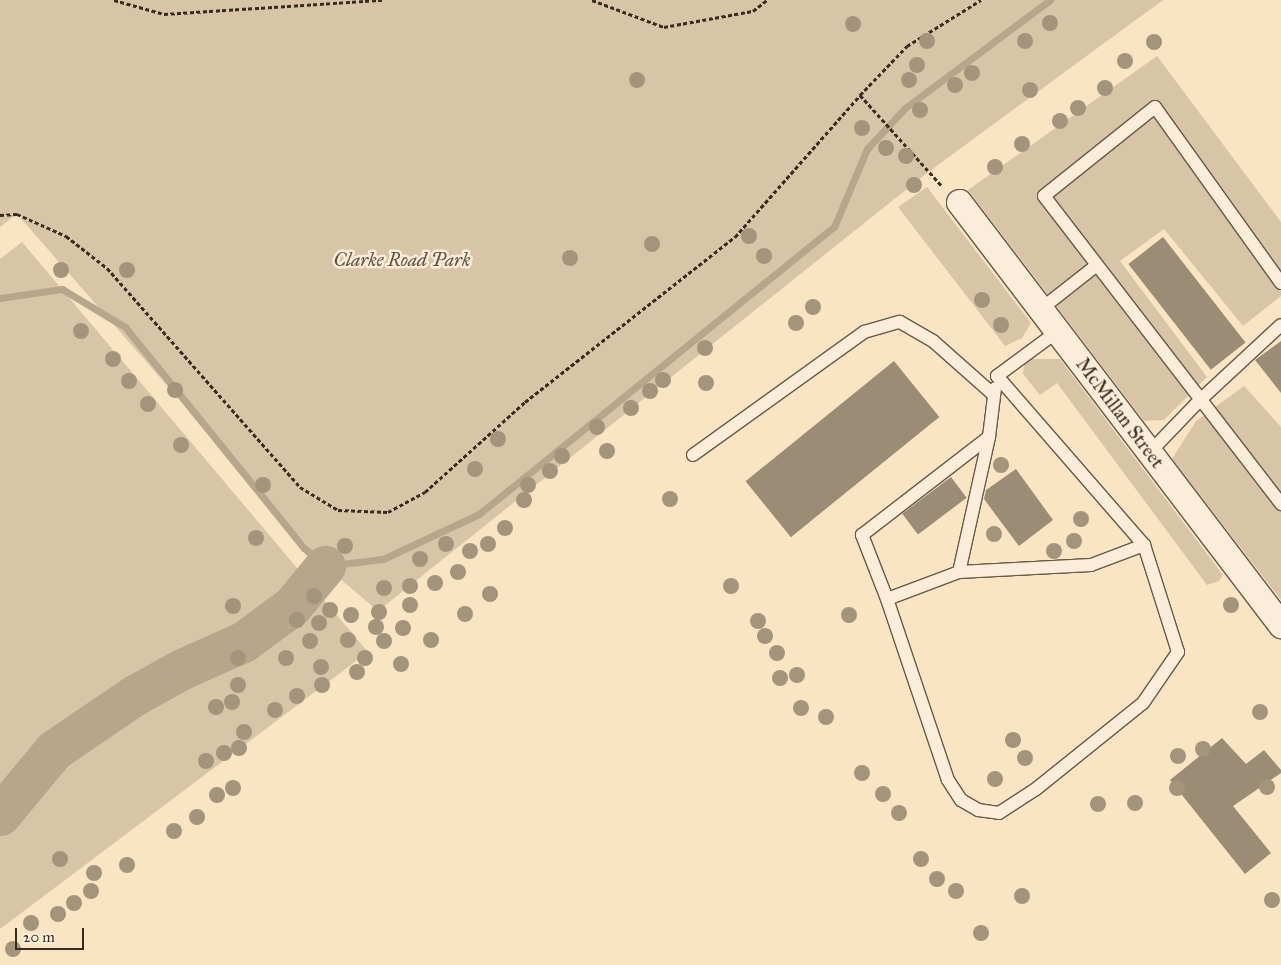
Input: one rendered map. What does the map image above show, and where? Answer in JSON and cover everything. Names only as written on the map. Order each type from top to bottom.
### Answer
[{"type":"street","name":"McMillan Street","points":[[959,202],[1281,625]]},
{"type":"lane","points":[[1281,283],[1155,107],[1044,196],[1281,504]]},
{"type":"lane","points":[[1041,309],[1097,266]]},
{"type":"lane","points":[[693,455],[864,332],[900,322],[934,341],[994,395]]},
{"type":"lane","points":[[1149,453],[1200,400],[1281,325]]},
{"type":"lane","points":[[959,572],[989,437],[997,376],[1058,331]]},
{"type":"lane","points":[[989,437],[862,535],[887,598],[948,780],[961,800],[978,810],[999,813],[1036,789],[1143,703],[1178,652],[1144,544],[997,376]]},
{"type":"lane","points":[[887,598],[959,572],[1091,564],[1144,544]]},
{"type":"path","points":[[114,0],[164,14],[383,0]]},
{"type":"path","points":[[592,0],[664,27],[753,11],[767,0]]},
{"type":"path","points":[[0,215],[17,214],[66,236],[107,268],[300,487],[338,510],[388,512],[425,492],[525,402],[735,237],[860,95],[907,46],[981,0]]},
{"type":"path","points":[[860,95],[928,172],[959,202]]},
{"type":"green space","name":"Clarke Road Park","points":[[0,0],[1163,0],[927,173],[378,611],[325,566],[17,214],[0,227]]},
{"type":"green space","points":[[1157,56],[1281,222],[1281,296],[1243,326],[1164,229],[1120,261],[1207,377],[1164,420],[1144,421],[968,190]]},
{"type":"green space","points":[[927,187],[1031,323],[1022,338],[1005,346],[898,207]]},
{"type":"green space","points":[[22,242],[368,652],[0,929],[0,259]]},
{"type":"green space","points":[[1032,359],[1060,359],[1223,575],[1219,581],[1207,585],[1057,383],[1040,395],[1023,374],[1024,364]]},
{"type":"green space","points":[[1244,386],[1281,427],[1281,600],[1172,459],[1196,421]]},
{"type":"building","points":[[1163,237],[1245,343],[1211,370],[1128,264]]},
{"type":"building","points":[[1281,341],[1281,393],[1255,360]]},
{"type":"building","points":[[894,361],[939,417],[791,537],[746,481]]},
{"type":"building","points":[[1016,469],[1053,520],[1019,546],[984,499],[986,490]]},
{"type":"building","points":[[951,477],[967,498],[918,534],[902,514]]},
{"type":"building","points":[[1222,738],[1246,764],[1264,750],[1281,770],[1281,773],[1233,806],[1271,853],[1245,874],[1170,780]]},
{"type":"waterway","points":[[0,298],[62,289],[125,327],[304,548],[325,566],[383,559],[479,514],[834,227],[867,149],[905,108],[1050,0]]},
{"type":"waterway","points":[[0,815],[54,750],[135,695],[182,669],[243,642],[292,606],[325,566]]}]
